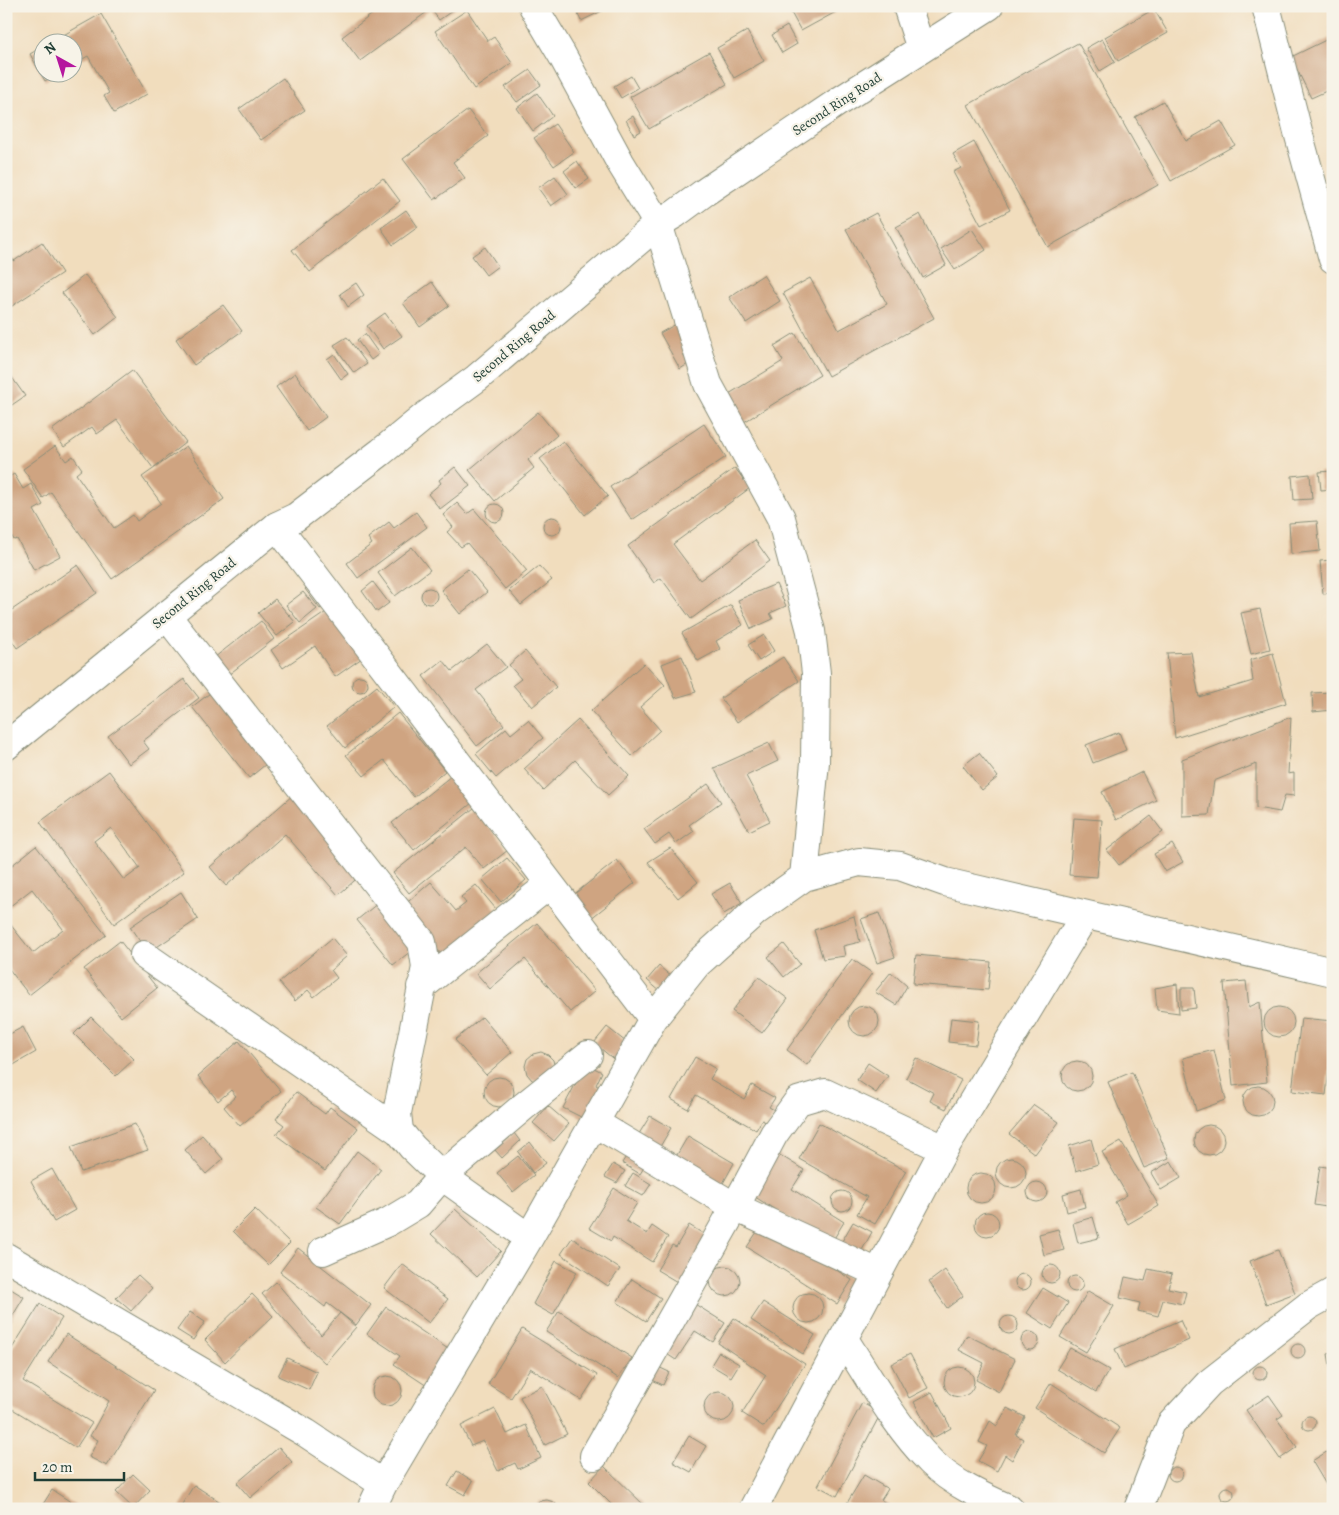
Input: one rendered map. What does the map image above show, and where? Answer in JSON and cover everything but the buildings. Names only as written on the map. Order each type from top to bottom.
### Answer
[{"type":"street","points":[[533,6],[620,162],[658,224],[708,384],[781,518],[811,631],[816,673],[815,762],[804,877]]},
{"type":"street","points":[[906,6],[921,49]]},
{"type":"street","name":"Second Ring Road","points":[[6,746],[277,526],[296,517],[381,452],[424,416],[477,378],[658,224],[841,100],[989,6]]},
{"type":"street","points":[[1266,6],[1333,259]]},
{"type":"street","points":[[277,526],[653,1019]]},
{"type":"street","points":[[166,615],[422,942],[426,968],[397,1113],[399,1131]]},
{"type":"street","points":[[371,1509],[382,1484],[529,1238],[653,1019],[697,964],[756,911],[804,877],[859,862],[900,866],[945,882],[1333,972]]},
{"type":"street","points":[[422,987],[550,884]]},
{"type":"street","points":[[753,1509],[944,1149],[1085,915]]},
{"type":"street","points":[[144,955],[399,1131],[412,1147],[442,1176],[529,1238]]},
{"type":"street","points":[[323,1251],[388,1222],[418,1204],[442,1176],[588,1055]]},
{"type":"street","points":[[594,1456],[735,1207],[774,1134],[798,1101],[826,1093],[944,1149]]},
{"type":"street","points":[[595,1123],[735,1207],[878,1273]]},
{"type":"street","points":[[6,1257],[306,1432],[382,1484]]},
{"type":"street","points":[[1138,1509],[1171,1424],[1209,1383],[1308,1306],[1333,1292]]},
{"type":"street","points":[[844,1340],[905,1431],[932,1463],[955,1481],[986,1499],[1010,1509]]}]
